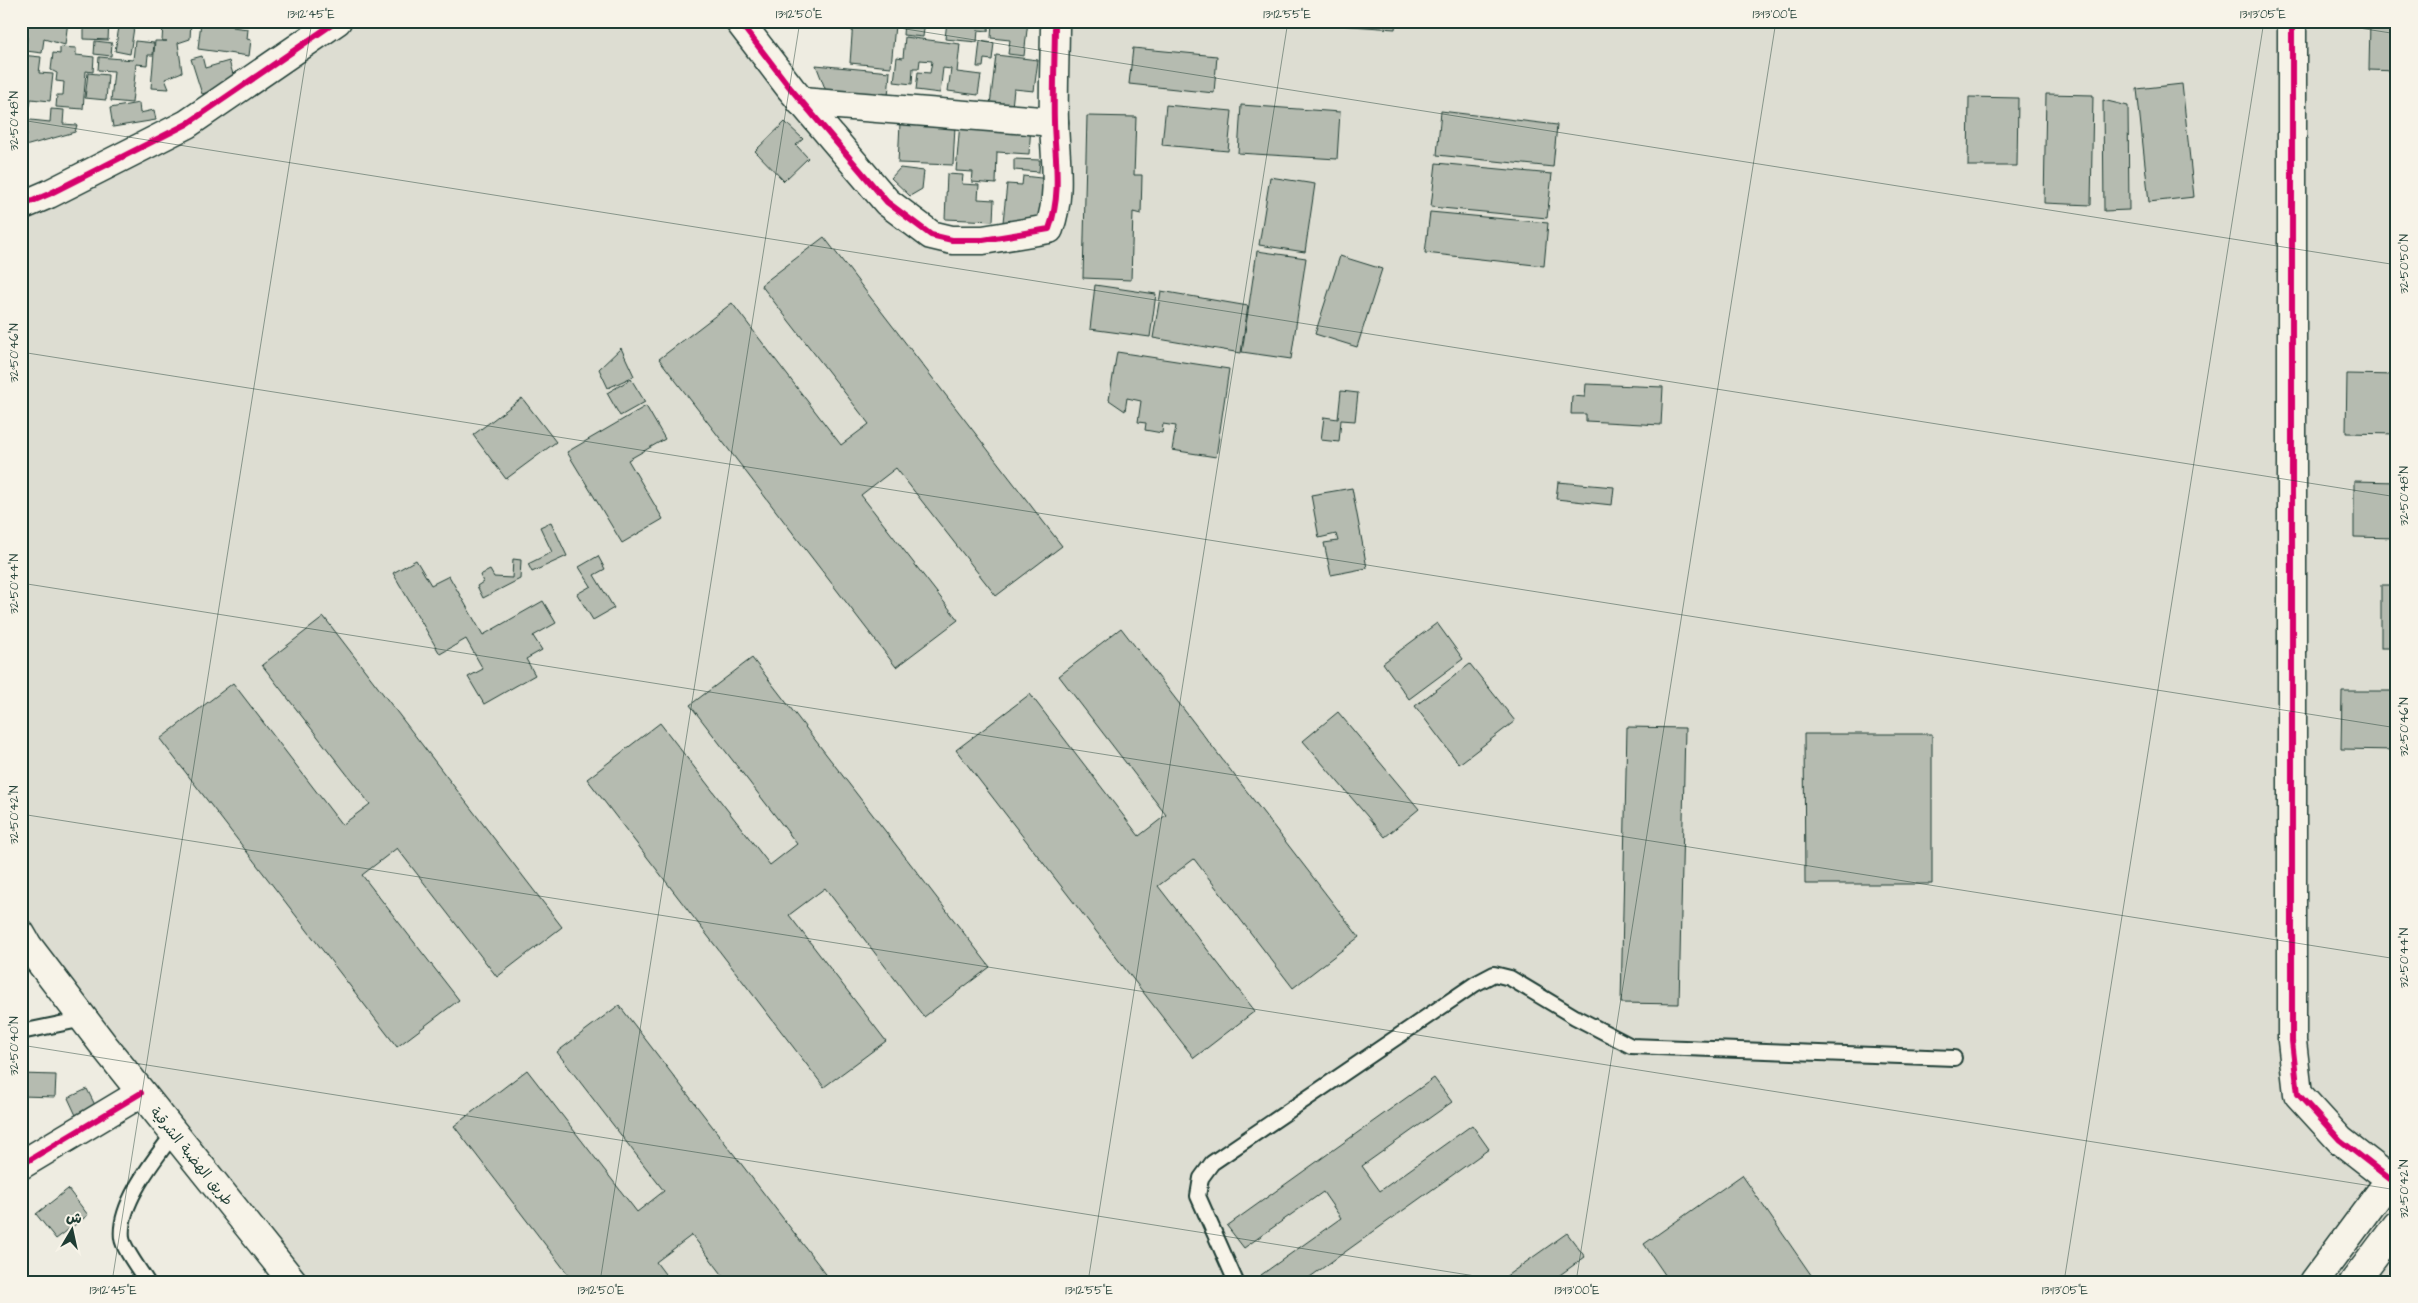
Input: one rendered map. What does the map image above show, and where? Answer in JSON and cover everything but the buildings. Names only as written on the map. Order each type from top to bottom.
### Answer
[{"type":"street","points":[[739,21],[801,102],[887,202],[931,235],[952,240],[983,240],[1048,229],[1055,212],[1058,192],[1054,122],[1056,21]]},
{"type":"street","points":[[2292,21],[2292,1042],[2298,1094],[2340,1140],[2393,1175],[2314,1282]]},
{"type":"street","points":[[21,206],[49,194],[187,124],[329,23]]},
{"type":"street","points":[[801,102],[1054,122]]},
{"type":"street","name":"طريق الهضبة الشرقية","points":[[21,934],[84,1020],[293,1282]]},
{"type":"street","points":[[21,1165],[142,1093]]},
{"type":"street","points":[[2354,1282],[2397,1225]]},
{"type":"lane","points":[[1236,1282],[1198,1196],[1201,1178],[1212,1163],[1475,984],[1494,974],[1510,978],[1575,1017],[1631,1046],[1954,1058]]},
{"type":"lane","points":[[21,1032],[84,1020]]},
{"type":"lane","points":[[147,1282],[121,1239],[126,1209],[144,1173],[174,1133]]},
{"type":"shaded area","points":[[337,21],[739,21],[931,235],[1049,229],[1055,21],[2397,21],[2397,1282],[293,1282],[21,934],[21,206]]},
{"type":"cycle path","points":[[21,206],[49,194],[187,124],[337,21]]},
{"type":"cycle path","points":[[739,21],[791,89],[887,202],[931,235],[952,240],[983,240],[1049,229],[1057,189],[1054,110],[1055,21]]},
{"type":"cycle path","points":[[2292,21],[2292,1041],[2298,1094],[2340,1140],[2390,1179]]},
{"type":"cycle path","points":[[21,1165],[141,1093]]}]
